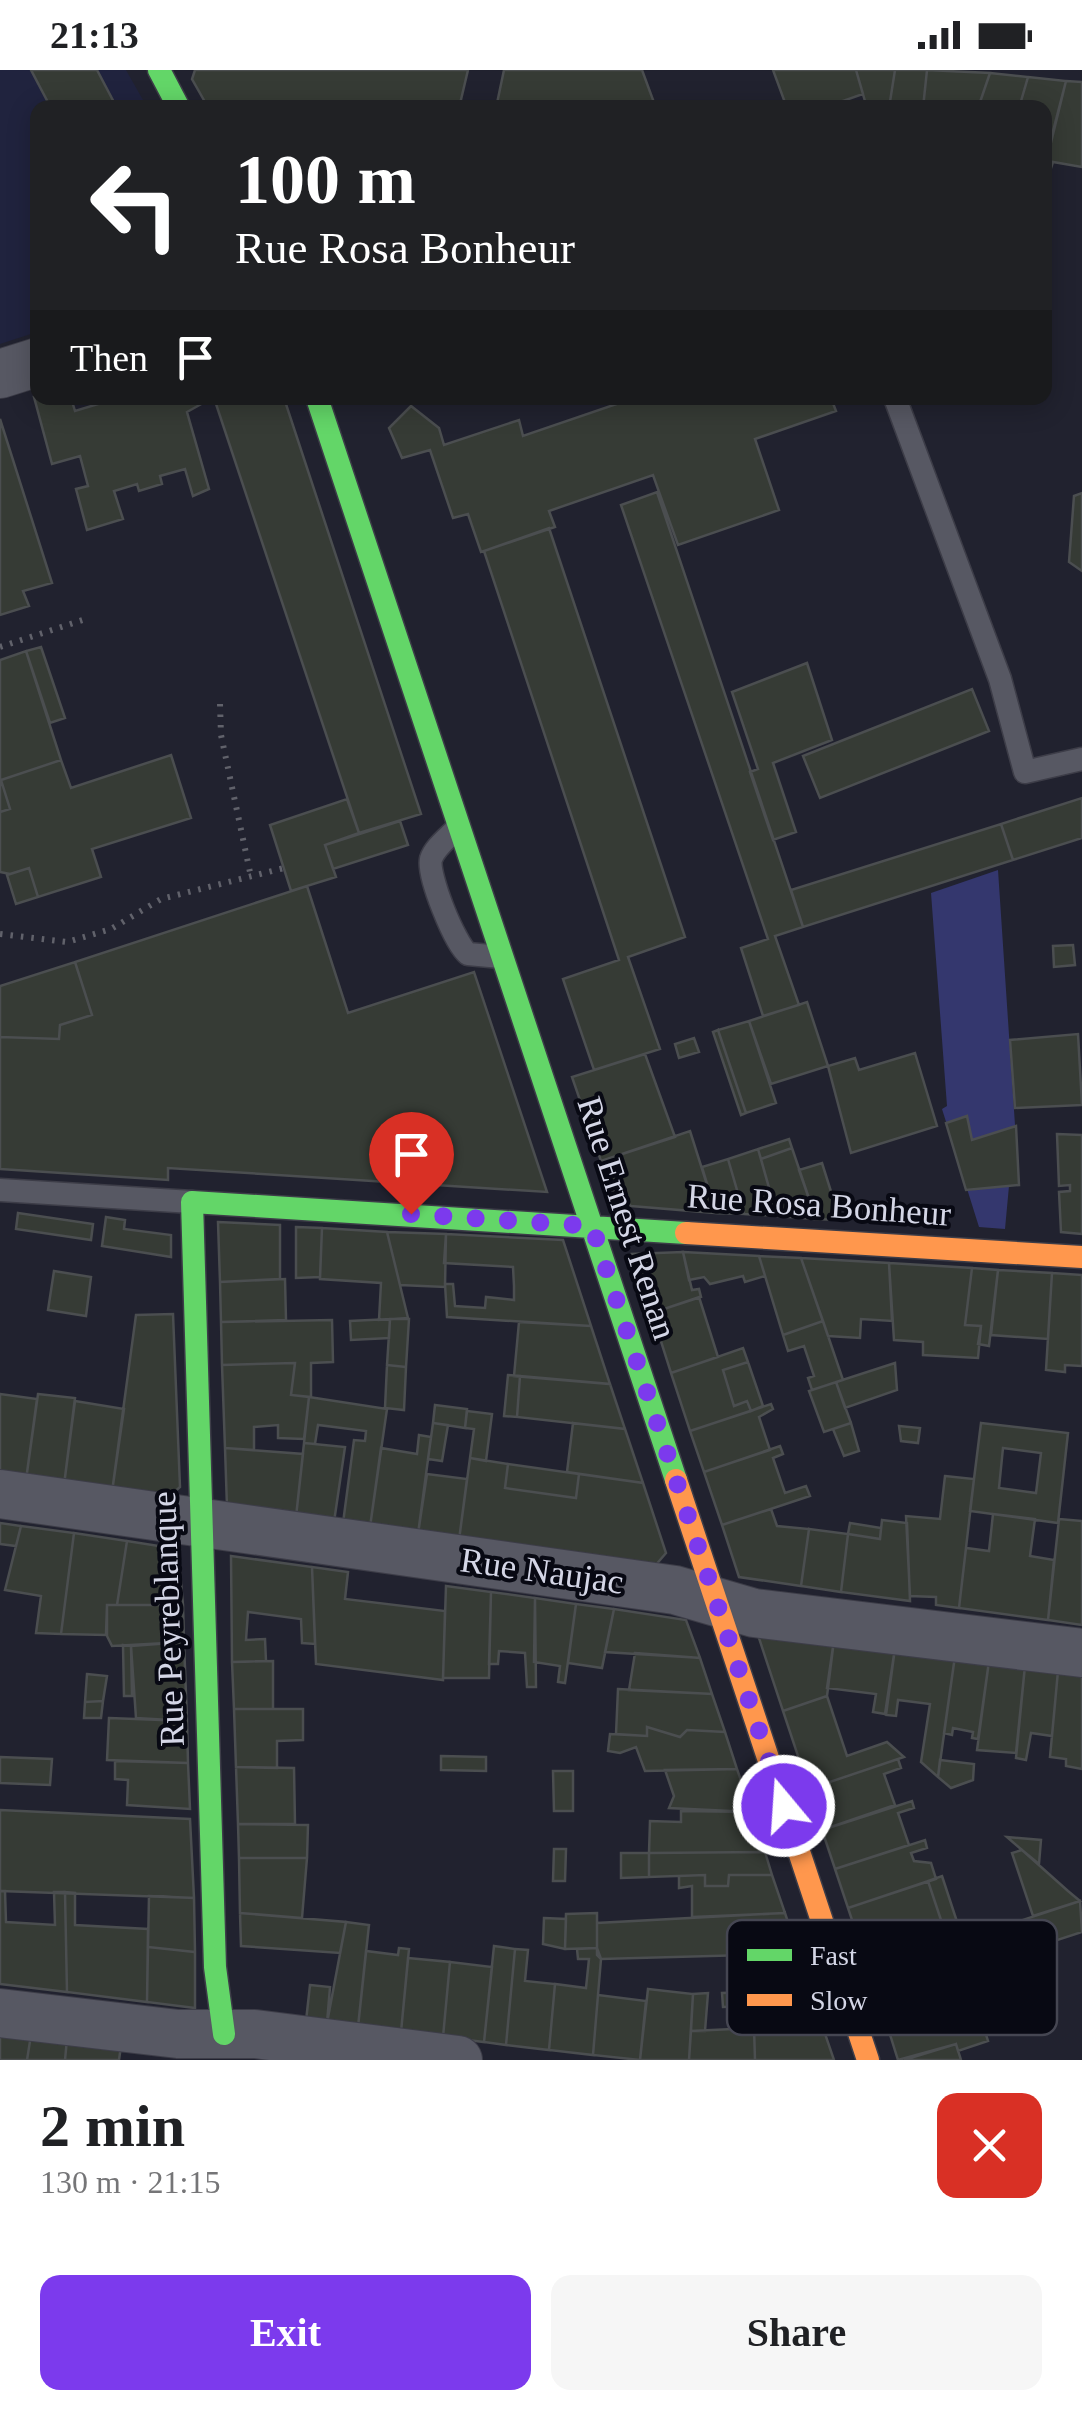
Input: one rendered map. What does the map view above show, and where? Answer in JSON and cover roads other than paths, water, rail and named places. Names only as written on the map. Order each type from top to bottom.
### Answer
[{"type":"street","points":[[159,70],[175,100]]},
{"type":"street","points":[[0,374],[30,365]]},
{"type":"street","name":"Rue Ernest Renan","points":[[319,405],[821,1920]]},
{"type":"street","name":"Rue Rosa Bonheur","points":[[192,1202],[1082,1257]]},
{"type":"street","name":"Rue Peyreblanque","points":[[192,1202],[215,1967],[224,2034]]},
{"type":"street","name":"Rue Naujac","points":[[0,1494],[675,1590],[754,1613],[1082,1653]]},
{"type":"street","points":[[0,2012],[178,2034],[224,2034],[458,2060]]},
{"type":"street","name":"Rue Ernest Renan","points":[[860,2035],[868,2060]]},
{"type":"lane","points":[[898,405],[1000,679],[1025,772],[1082,759]]},
{"type":"lane","points":[[460,824],[432,858],[436,884],[460,948],[468,954],[504,957]]},
{"type":"lane","points":[[0,1190],[192,1202]]}]
